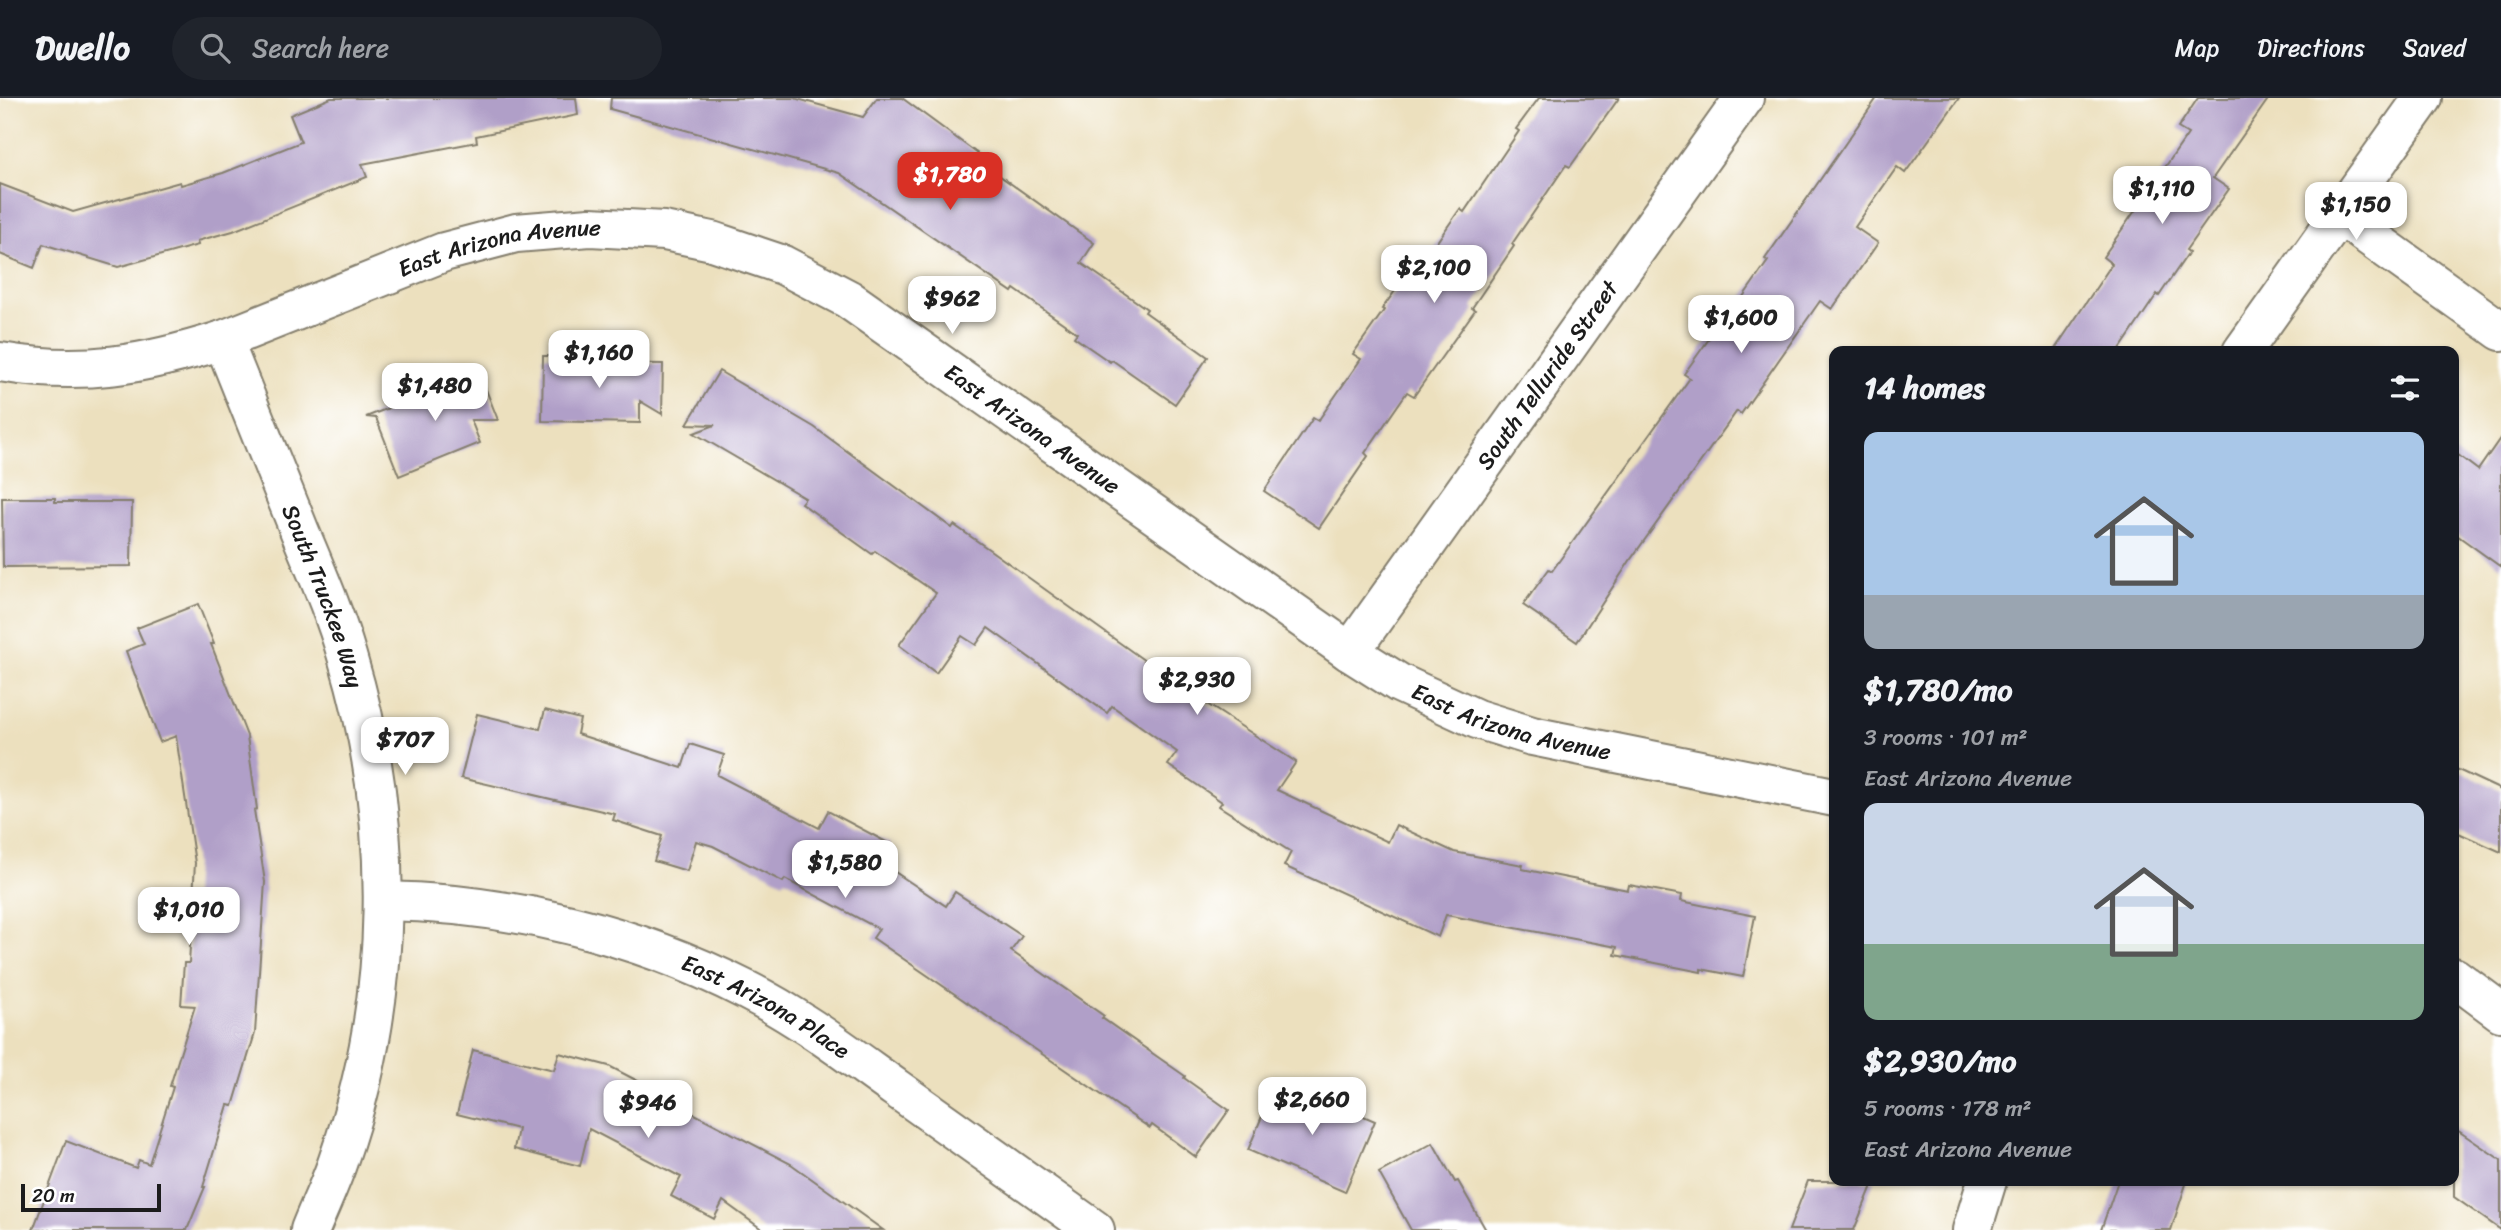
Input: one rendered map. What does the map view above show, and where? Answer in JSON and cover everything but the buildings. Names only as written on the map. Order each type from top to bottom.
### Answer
[{"type":"street","name":"South Telluride Street","points":[[1350,652],[1744,98]]},
{"type":"street","points":[[2246,346],[2423,98]]},
{"type":"street","points":[[2338,214],[2501,331]]},
{"type":"street","name":"East Arizona Avenue","points":[[0,362],[34,368],[98,369],[188,351],[223,340],[444,252],[516,233],[590,227],[664,231],[712,241],[783,265],[848,299],[1350,652],[1399,683],[1477,719],[1532,736],[1829,796]]},
{"type":"street","name":"South Truckee Way","points":[[223,340],[347,655],[368,735],[380,817],[384,901],[377,1001],[362,1082],[338,1162],[310,1230]]},
{"type":"street","name":"East Arizona Place","points":[[384,901],[426,902],[509,911],[591,929],[671,956],[747,990],[819,1033],[1095,1230]]},
{"type":"street","points":[[2459,981],[2501,1012]]},
{"type":"street","points":[[1972,1230],[1985,1186]]}]
